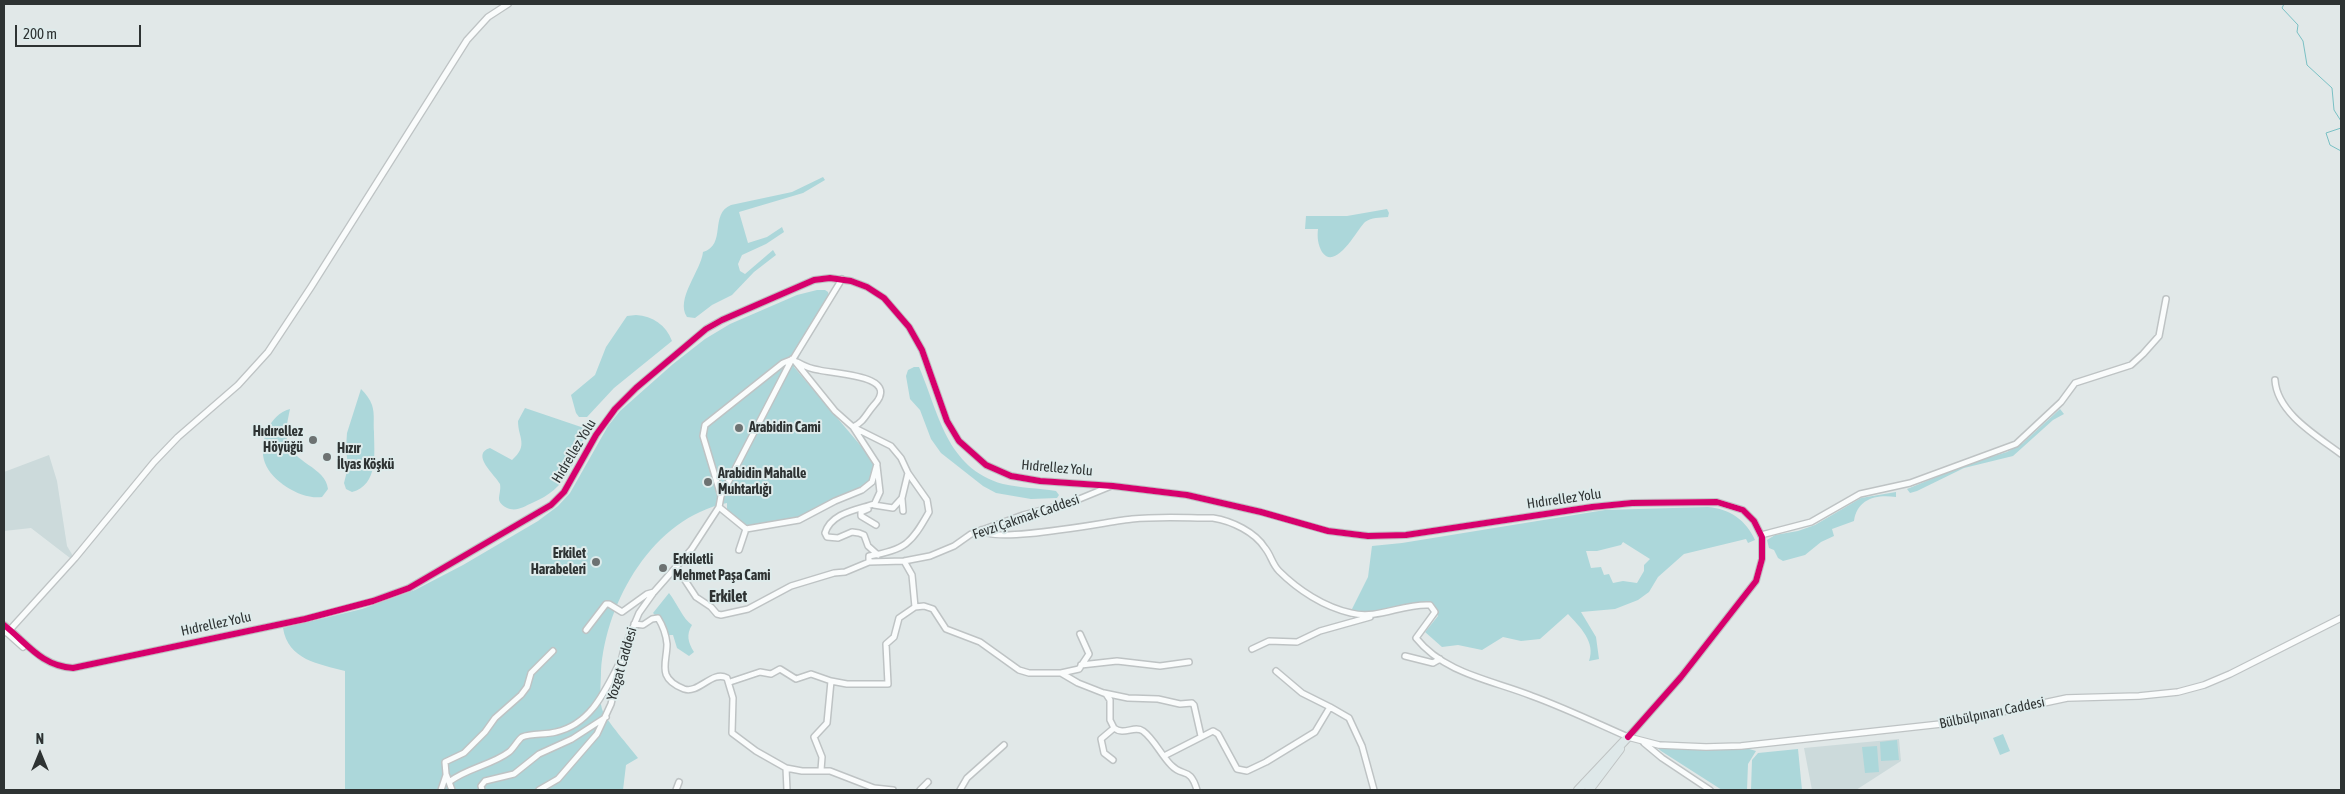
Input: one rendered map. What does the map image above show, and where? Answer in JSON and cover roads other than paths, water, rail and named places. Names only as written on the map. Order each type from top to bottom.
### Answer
[{"type":"main road","points":[[1578,790],[1628,737]]},
{"type":"main road","points":[[1589,790],[1609,766],[1628,737]]},
{"type":"street","points":[[9,632],[75,558],[154,462],[178,437],[238,385],[268,352],[467,40],[488,17],[508,4]]},
{"type":"street","name":"Hıdrellez Yolu","points":[[4,625],[9,632],[32,652],[52,664],[64,667],[88,666],[305,619],[373,601],[409,588],[551,505],[564,492],[596,435],[615,410],[636,388],[706,329],[722,320],[814,280],[830,278],[856,282],[873,290],[900,314],[922,350],[952,432],[962,445],[981,462],[1001,473],[1030,480],[1113,486]]},
{"type":"street","points":[[842,279],[792,359],[722,496],[719,508],[746,529],[799,520],[835,501],[862,490],[872,482],[877,466]]},
{"type":"street","points":[[1252,649],[1269,641],[1297,642],[1320,631],[1414,605],[1432,606],[1435,612],[1431,620],[1416,638],[1440,660],[1466,674],[1546,701],[1628,737],[1681,677],[1752,589],[1758,577],[1762,559],[1761,535],[1810,522],[1860,494],[1910,483],[1953,465],[2001,451],[2016,444],[2061,402],[2075,383],[2131,365],[2143,354],[2159,336],[2166,299]]},
{"type":"street","points":[[792,359],[834,411],[852,427],[891,446],[901,458],[908,473],[927,500],[928,512],[905,545],[892,553],[868,557],[869,562]]},
{"type":"street","points":[[722,496],[704,439],[704,428],[783,363],[792,359],[817,370],[858,376],[879,387],[881,393],[879,400],[863,420],[852,427]]},
{"type":"street","points":[[2276,380],[2279,397],[2286,407],[2308,429],[2341,454]]},
{"type":"street","points":[[852,427],[877,466],[880,492],[874,505],[862,512],[861,515],[876,525]]},
{"type":"street","points":[[903,511],[902,498],[908,473]]},
{"type":"street","name":"Fevzi Çakmak Caddesi","points":[[677,568],[698,599],[710,605],[719,615],[748,609],[792,586],[831,574],[845,572],[869,562],[904,561],[943,551],[981,530],[1023,514],[1072,502],[1113,486]]},
{"type":"street","name":"Hıdırellez Yolu","points":[[1113,486],[1199,497],[1328,531],[1356,536],[1406,535],[1592,507],[1670,502],[1717,502],[1733,506],[1752,518],[1761,535]]},
{"type":"street","points":[[878,555],[868,546],[864,536],[859,533],[852,532],[838,538],[828,537],[825,533],[830,524],[839,516],[874,505],[893,508],[902,498]]},
{"type":"street","name":"Yozgat Caddesi","points":[[539,790],[558,779],[593,740],[606,716],[617,683],[622,657],[634,624],[654,592],[677,568],[719,508]]},
{"type":"street","points":[[981,530],[988,535],[1014,534],[1066,530],[1134,518],[1219,518],[1236,525],[1258,540],[1266,548],[1277,569],[1312,597],[1349,613],[1375,615]]},
{"type":"street","points":[[739,550],[746,529]]},
{"type":"street","points":[[904,561],[912,575],[915,607]]},
{"type":"street","points":[[586,630],[606,604],[622,612],[647,594],[654,592]]},
{"type":"street","points":[[730,682],[760,672],[771,674],[780,669],[796,679],[811,674],[847,684],[888,684],[886,644],[894,637],[899,618],[915,607],[924,606],[933,609],[946,629],[980,642],[1019,670],[1029,673],[1061,673],[1079,669],[1088,654],[1080,634]]},
{"type":"street","points":[[634,624],[643,625],[652,619],[658,618],[666,637],[664,669],[669,678],[682,688],[692,689],[718,676],[725,676],[730,682],[733,698],[731,728],[733,734],[756,751],[786,768],[802,771],[820,770],[835,772],[874,788],[893,790]]},
{"type":"street","name":"Bülbülpınarı Caddesi","points":[[1628,737],[1644,743],[1706,748],[1768,744],[1950,723],[2067,698],[2139,696],[2178,692],[2204,685],[2230,674],[2341,618]]},
{"type":"street","points":[[452,790],[444,766],[447,760],[464,753],[495,718],[524,692],[531,673],[553,651]]},
{"type":"street","points":[[1405,656],[1433,663],[1440,660]]},
{"type":"street","points":[[448,782],[462,772],[483,765],[509,752],[522,737],[557,732],[582,720],[596,704],[622,657]]},
{"type":"street","points":[[1081,666],[1117,661],[1136,661],[1160,666],[1189,662]]},
{"type":"street","points":[[1276,672],[1302,693],[1349,718],[1362,746],[1374,790]]},
{"type":"street","points":[[1061,673],[1078,683],[1104,694],[1128,698],[1158,699],[1180,704],[1192,703],[1201,736]]},
{"type":"street","points":[[820,770],[822,757],[814,737],[827,723],[832,681]]},
{"type":"street","points":[[1104,694],[1110,700],[1110,720],[1114,728],[1122,732],[1135,729],[1144,731],[1173,767],[1191,776],[1197,790]]},
{"type":"street","points":[[1164,756],[1212,731],[1216,732],[1237,769],[1246,771],[1266,762],[1317,731],[1330,707]]},
{"type":"street","points":[[482,790],[485,781],[514,774],[539,754],[572,739],[606,716]]},
{"type":"street","points":[[1113,760],[1104,753],[1100,739],[1114,728]]},
{"type":"street","points":[[1644,743],[1662,758],[1710,790]]},
{"type":"street","points":[[960,790],[967,778],[1004,746]]},
{"type":"street","points":[[786,768],[787,790]]},
{"type":"street","points":[[441,790],[446,774]]},
{"type":"street","points":[[676,790],[679,782]]},
{"type":"street","points":[[920,790],[928,782]]},
{"type":"waterway","points":[[2284,4],[2282,8],[2298,25],[2297,32],[2303,41],[2307,65],[2332,88],[2334,110],[2341,121]]},
{"type":"waterway","points":[[2341,128],[2326,133],[2330,145],[2341,151]]},
{"type":"place","name":"Arabidin Cami","points":[[739,428]]},
{"type":"place","name":"Hıdırellez Höyüğü","points":[[313,440]]},
{"type":"place","name":"Hızır İlyas Köşkü","points":[[327,457]]},
{"type":"place","name":"Arabidin Mahalle Muhtarlığı","points":[[708,482]]},
{"type":"place","name":"Erkilet Harabeleri","points":[[596,562]]},
{"type":"place","name":"Erkiletli Mehmet Paşa Cami","points":[[663,568]]},
{"type":"district","name":"Erkilet","points":[[728,597]]}]
